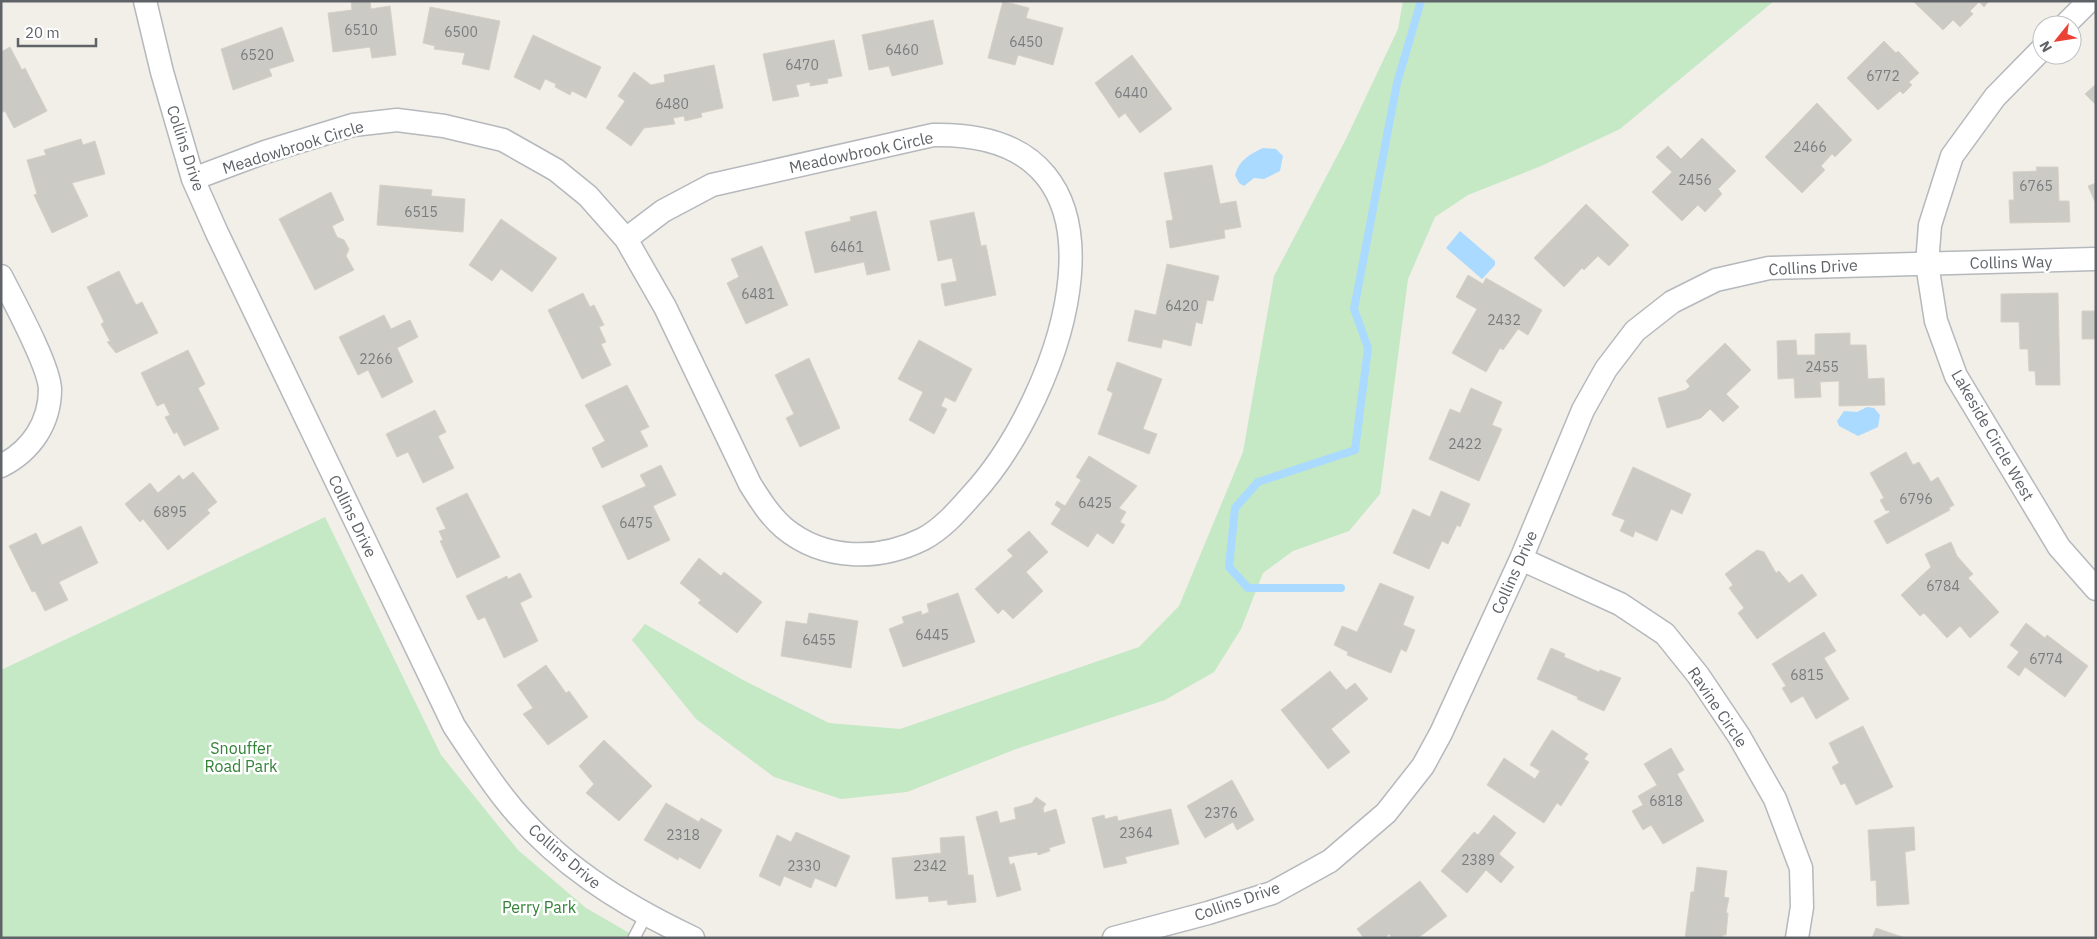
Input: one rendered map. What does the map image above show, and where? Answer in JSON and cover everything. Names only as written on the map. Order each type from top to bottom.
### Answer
[{"type":"street","name":"Collins Drive","points":[[145,1],[162,72],[194,178],[222,242],[454,726],[504,798],[533,831],[566,861],[600,887],[646,915],[693,938]]},
{"type":"street","points":[[2075,15],[2089,1]]},
{"type":"street","name":"Lakeside Circle West","points":[[2032,59],[1995,98],[1952,156],[1930,225],[1927,264],[1936,321],[1956,376],[2059,547],[2096,589]]},
{"type":"street","name":"Meadowbrook Circle","points":[[194,178],[265,152],[353,125],[397,120],[503,140],[556,170],[588,196],[626,238],[665,307],[750,484],[765,507],[785,528],[809,544],[836,553],[866,555],[896,549],[924,538],[949,520],[984,482],[1015,440],[1039,392],[1057,345],[1072,263],[1066,221],[1058,197],[1044,173],[1028,158],[1010,148],[960,135],[932,135],[712,185],[663,211],[626,238]]},
{"type":"street","name":"Collins Way","points":[[1927,264],[2094,260]]},
{"type":"street","name":"Collins Drive","points":[[1114,938],[1208,913],[1272,893],[1330,861],[1386,813],[1423,766],[1441,733],[1521,559],[1584,410],[1606,369],[1635,331],[1672,302],[1716,280],[1770,268],[1927,264]]},
{"type":"street","points":[[1,276],[35,348],[50,388],[41,430],[28,448],[1,466]]},
{"type":"street","name":"Ravine Circle","points":[[1521,559],[1620,604],[1664,634],[1698,675],[1739,736],[1778,808],[1800,868],[1802,906],[1797,938]]},
{"type":"lane","points":[[634,938],[646,915]]},
{"type":"green space","points":[[1403,1],[1774,1],[1620,129],[1541,166],[1468,195],[1435,217],[1408,279],[1380,494],[1349,531],[1293,551],[1263,573],[1241,629],[1214,672],[1165,700],[1016,749],[907,792],[841,799],[774,777],[696,719],[632,640],[645,624],[743,680],[829,723],[900,729],[1139,647],[1179,606],[1243,452],[1274,276],[1346,139],[1398,29]]},
{"type":"green space","name":"Snouffer Road Park","points":[[325,517],[441,755],[518,850],[586,908],[638,938],[1,938],[1,670]]},
{"type":"water","points":[[1263,148],[1276,149],[1283,156],[1280,171],[1264,179],[1254,178],[1244,186],[1239,183],[1235,175],[1239,165],[1246,158]]},
{"type":"water","points":[[1460,231],[1495,261],[1495,265],[1482,279],[1446,248]]},
{"type":"water","points":[[1867,407],[1874,408],[1880,415],[1878,427],[1858,436],[1839,426],[1837,421],[1844,411],[1857,412]]},
{"type":"building","points":[[351,1],[370,1],[371,9],[390,6],[396,55],[372,58],[370,47],[333,52],[328,13],[352,10]]},
{"type":"building","points":[[1003,1],[1029,8],[1026,18],[1063,28],[1053,65],[1018,55],[1015,65],[988,58]]},
{"type":"building","points":[[1913,1],[1989,1],[1984,7],[1979,2],[1970,11],[1973,14],[1960,27],[1953,20],[1943,30]]},
{"type":"building","points":[[430,7],[500,21],[489,70],[462,64],[465,53],[434,49],[435,46],[423,43]]},
{"type":"building","points":[[933,20],[943,64],[892,76],[889,66],[869,70],[862,35]]},
{"type":"building","points":[[282,27],[294,61],[269,69],[272,76],[233,90],[221,49]]},
{"type":"building","points":[[533,35],[601,67],[586,98],[572,91],[570,95],[555,87],[556,84],[545,79],[540,90],[514,77]]},
{"type":"building","points":[[834,40],[842,76],[827,79],[828,83],[810,86],[810,82],[796,85],[799,96],[773,101],[763,54]]},
{"type":"building","points":[[1884,41],[1896,53],[1898,51],[1919,73],[1909,82],[1912,85],[1903,94],[1900,91],[1878,110],[1847,78]]},
{"type":"building","points":[[10,47],[22,70],[25,68],[47,111],[14,128],[5,111],[1,113],[1,52]]},
{"type":"building","points":[[1132,55],[1172,109],[1140,133],[1125,113],[1119,118],[1095,83]]},
{"type":"building","points":[[714,65],[723,108],[701,113],[702,117],[685,121],[684,116],[673,118],[675,124],[644,128],[631,146],[606,128],[625,101],[618,96],[634,72],[651,85],[665,82],[664,75]]},
{"type":"building","points":[[2096,84],[2096,105],[2085,94]]},
{"type":"building","points":[[1817,103],[1852,140],[1835,157],[1832,154],[1821,166],[1825,170],[1802,193],[1765,157]]},
{"type":"building","points":[[1702,138],[1736,171],[1718,189],[1722,194],[1705,212],[1698,205],[1682,221],[1652,192],[1672,172],[1656,157],[1668,146],[1681,159]]},
{"type":"building","points":[[81,139],[83,145],[95,141],[105,174],[72,183],[88,216],[52,233],[34,195],[37,194],[27,160],[46,155],[44,150]]},
{"type":"building","points":[[1212,165],[1220,204],[1236,201],[1241,227],[1224,230],[1225,238],[1170,248],[1166,221],[1173,220],[1164,173]]},
{"type":"building","points":[[2036,167],[2058,167],[2059,201],[2069,201],[2070,222],[2010,223],[2009,200],[2014,200],[2013,172],[2037,171]]},
{"type":"building","points":[[2096,183],[2096,204],[2088,186]]},
{"type":"building","points":[[380,185],[432,190],[431,196],[465,199],[463,232],[377,225]]},
{"type":"building","points":[[331,192],[344,220],[332,226],[337,237],[344,240],[349,249],[346,256],[354,270],[315,290],[279,219]]},
{"type":"building","points":[[1586,204],[1629,245],[1609,266],[1598,256],[1584,270],[1582,268],[1564,287],[1534,258]]},
{"type":"building","points":[[876,211],[890,270],[867,275],[864,262],[815,273],[805,232],[851,221],[850,217]]},
{"type":"building","points":[[974,212],[981,246],[986,245],[996,295],[945,306],[941,284],[957,281],[952,258],[938,261],[930,221]]},
{"type":"building","points":[[501,219],[557,258],[532,292],[501,269],[492,281],[469,265]]},
{"type":"building","points":[[762,246],[788,305],[746,324],[727,283],[739,277],[731,259]]},
{"type":"building","points":[[1167,264],[1219,276],[1213,301],[1207,300],[1202,324],[1196,322],[1191,346],[1163,339],[1161,348],[1128,341],[1135,310],[1156,315]]},
{"type":"building","points":[[119,271],[136,305],[142,302],[158,333],[116,353],[107,342],[110,341],[101,324],[104,322],[87,287]]},
{"type":"building","points":[[1468,275],[1483,284],[1486,278],[1542,310],[1528,335],[1518,329],[1503,350],[1500,348],[1486,372],[1452,353],[1477,309],[1456,297]]},
{"type":"building","points":[[583,293],[590,307],[594,305],[604,325],[599,327],[606,342],[601,344],[611,365],[582,379],[548,310]]},
{"type":"building","points":[[2058,293],[2060,385],[2036,385],[2035,371],[2029,371],[2028,349],[2020,349],[2019,322],[2001,322],[2001,294]]},
{"type":"building","points":[[2082,311],[2096,311],[2096,339],[2082,339]]},
{"type":"building","points":[[384,315],[391,329],[410,320],[418,337],[397,348],[413,382],[382,398],[368,370],[358,375],[339,337]]},
{"type":"building","points":[[1850,333],[1850,345],[1866,345],[1868,379],[1884,378],[1885,405],[1839,406],[1839,381],[1820,382],[1821,397],[1795,398],[1794,378],[1778,379],[1777,341],[1796,340],[1797,355],[1815,355],[1815,334]]},
{"type":"building","points":[[919,340],[972,369],[955,402],[945,397],[941,406],[947,409],[934,434],[909,420],[923,392],[898,379]]},
{"type":"building","points":[[1725,343],[1751,370],[1726,394],[1739,407],[1723,422],[1710,409],[1701,418],[1667,428],[1658,398],[1686,390],[1690,386],[1686,381]]},
{"type":"building","points":[[188,350],[205,384],[198,388],[219,429],[184,446],[177,432],[174,434],[165,417],[170,415],[164,403],[157,406],[141,373]]},
{"type":"building","points":[[809,358],[840,428],[800,447],[786,418],[794,414],[775,375]]},
{"type":"building","points":[[1117,362],[1162,379],[1143,429],[1157,434],[1149,454],[1098,434],[1113,393],[1107,390]]},
{"type":"building","points":[[627,385],[649,427],[640,431],[648,446],[602,468],[592,448],[605,441],[585,405]]},
{"type":"building","points":[[1471,388],[1502,402],[1492,425],[1502,429],[1479,481],[1429,459],[1450,409],[1460,413]]},
{"type":"building","points":[[435,410],[446,432],[438,436],[454,468],[423,483],[408,452],[397,457],[386,434]]},
{"type":"building","points":[[1906,452],[1913,465],[1919,462],[1931,482],[1938,477],[1954,505],[1949,508],[1950,510],[1887,544],[1874,521],[1890,512],[1886,511],[1880,500],[1884,498],[1870,473]]},
{"type":"building","points":[[1089,456],[1137,486],[1119,508],[1126,512],[1120,522],[1125,525],[1113,544],[1097,533],[1088,547],[1051,524],[1061,509],[1055,505],[1057,501],[1065,506],[1081,480],[1076,477]]},
{"type":"building","points":[[661,465],[676,495],[653,506],[670,540],[628,560],[602,506],[646,486],[640,475]]},
{"type":"building","points":[[1633,467],[1691,494],[1682,514],[1671,509],[1657,541],[1635,531],[1633,537],[1620,531],[1625,520],[1612,515]]},
{"type":"building","points":[[193,472],[217,502],[207,510],[210,513],[168,550],[143,519],[140,522],[125,504],[150,483],[158,493],[179,475],[183,480]]},
{"type":"building","points":[[1441,491],[1470,504],[1460,527],[1457,525],[1448,544],[1442,541],[1429,569],[1393,553],[1413,509],[1430,517]]},
{"type":"building","points":[[467,493],[500,557],[457,578],[440,541],[443,540],[439,531],[446,529],[436,508]]},
{"type":"building","points":[[81,526],[98,563],[59,582],[68,600],[45,611],[35,591],[32,592],[9,546],[36,533],[42,545]]},
{"type":"building","points":[[1029,531],[1048,552],[1026,572],[1043,591],[1013,619],[1003,609],[998,614],[975,589],[1013,556],[1007,550]]},
{"type":"building","points":[[1951,542],[1957,556],[1973,574],[1968,578],[1999,612],[1970,638],[1960,626],[1947,638],[1924,613],[1920,616],[1901,595],[1931,567],[1925,554]]},
{"type":"building","points":[[1757,550],[1764,552],[1776,573],[1779,571],[1789,583],[1802,574],[1817,595],[1757,639],[1738,613],[1744,608],[1729,588],[1733,585],[1725,574]]},
{"type":"building","points":[[699,558],[721,576],[724,572],[762,602],[737,633],[698,603],[701,600],[680,583]]},
{"type":"building","points":[[520,573],[532,597],[520,603],[538,641],[504,658],[485,617],[478,620],[466,596],[507,576],[508,579]]},
{"type":"building","points":[[1380,583],[1414,597],[1403,625],[1415,630],[1406,652],[1401,649],[1391,673],[1347,655],[1348,652],[1334,645],[1342,626],[1357,632]]},
{"type":"building","points":[[958,593],[975,642],[903,667],[889,629],[904,623],[902,617],[921,611],[922,615],[929,612],[927,604]]},
{"type":"building","points":[[809,613],[858,621],[851,668],[781,656],[786,621],[807,624]]},
{"type":"building","points":[[2026,623],[2045,638],[2047,635],[2088,666],[2065,697],[2025,667],[2019,676],[2007,667],[2019,652],[2010,645]]},
{"type":"building","points":[[1824,632],[1836,651],[1824,658],[1849,699],[1816,719],[1803,696],[1791,703],[1782,688],[1786,686],[1772,664]]},
{"type":"building","points":[[1551,648],[1565,654],[1564,657],[1599,672],[1600,670],[1621,678],[1604,711],[1537,679]]},
{"type":"building","points":[[546,665],[566,693],[569,691],[588,717],[548,745],[523,714],[533,708],[517,685]]},
{"type":"building","points":[[1330,671],[1346,690],[1355,683],[1368,699],[1331,729],[1350,752],[1328,769],[1281,710]]},
{"type":"building","points":[[1863,726],[1893,787],[1856,805],[1845,783],[1841,785],[1832,767],[1839,763],[1829,743]]},
{"type":"building","points":[[1552,730],[1588,754],[1584,759],[1589,762],[1561,806],[1557,803],[1544,823],[1487,785],[1504,758],[1535,779],[1540,771],[1530,765]]},
{"type":"building","points":[[604,740],[652,786],[619,821],[586,793],[594,784],[579,766]]},
{"type":"building","points":[[1671,748],[1684,770],[1677,774],[1704,821],[1663,844],[1651,825],[1643,830],[1632,811],[1643,805],[1638,796],[1657,785],[1644,764]]},
{"type":"building","points":[[1232,780],[1254,820],[1237,830],[1233,822],[1205,838],[1187,806]]},
{"type":"building","points":[[1036,797],[1046,804],[1043,808],[1044,813],[1056,809],[1065,843],[1049,848],[1050,851],[1038,855],[1037,852],[1008,857],[1010,865],[1014,863],[1021,890],[997,897],[976,817],[997,811],[1000,823],[1016,819],[1014,808],[1032,803]]},
{"type":"building","points":[[666,803],[699,822],[701,818],[722,830],[700,869],[679,857],[678,860],[644,840]]},
{"type":"building","points":[[1171,809],[1179,844],[1125,857],[1127,863],[1104,868],[1092,818],[1104,815],[1105,819],[1117,816],[1118,821]]},
{"type":"building","points":[[1494,815],[1516,833],[1499,854],[1514,867],[1501,883],[1486,870],[1467,893],[1441,871],[1474,832],[1478,835]]},
{"type":"building","points":[[1914,827],[1915,850],[1905,852],[1909,904],[1877,906],[1876,880],[1871,881],[1868,830]]},
{"type":"building","points":[[796,832],[850,856],[836,887],[815,878],[811,888],[784,876],[780,886],[759,876],[777,835],[791,842]]},
{"type":"building","points":[[964,836],[968,875],[973,875],[976,902],[948,905],[947,900],[929,902],[928,896],[896,899],[892,858],[941,853],[940,838]]},
{"type":"building","points":[[1697,867],[1727,871],[1724,897],[1729,898],[1726,913],[1728,913],[1726,935],[1723,935],[1723,938],[1685,938],[1691,892],[1694,892]]},
{"type":"building","points":[[1420,881],[1447,916],[1418,938],[1392,938],[1389,934],[1385,938],[1364,938],[1357,929]]},
{"type":"building","points":[[1876,928],[1905,938],[1872,938]]},
{"type":"waterway","points":[[1341,588],[1248,588],[1229,567],[1235,508],[1258,482],[1355,450],[1368,348],[1354,309],[1397,83],[1421,1]]},
{"type":"park label","name":"Perry Park","points":[[539,907]]}]
